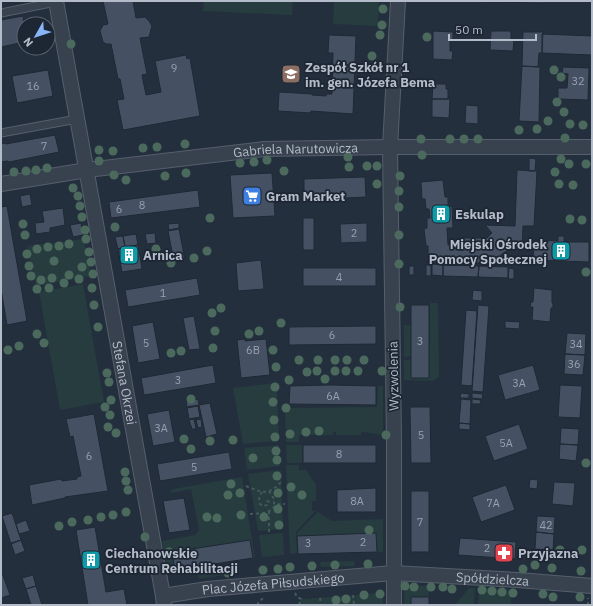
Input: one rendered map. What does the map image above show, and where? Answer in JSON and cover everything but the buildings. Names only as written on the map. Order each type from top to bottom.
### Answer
[{"type":"street","name":"Stefana Okrzei","points":[[56,1],[163,601]]},
{"type":"street","name":"Wyzwolenia","points":[[394,605],[394,441],[390,147],[398,1]]},
{"type":"street","name":"Gabriela Narutowicza","points":[[1,184],[87,170],[264,149],[390,147],[592,147]]},
{"type":"street","name":"Spółdzielcza","points":[[393,573],[592,586]]},
{"type":"street","name":"Plac Józefa Piłsudskiego","points":[[163,601],[208,589],[393,573]]},
{"type":"lane","points":[[1,13],[56,1]]},
{"type":"lane","points":[[1,133],[77,119]]},
{"type":"path","points":[[246,486],[262,492],[271,491],[284,480]]},
{"type":"path","points":[[269,491],[274,499],[274,506]]},
{"type":"path","points":[[262,492],[259,497],[260,504],[263,506],[267,505],[269,502],[266,500]]},
{"type":"path","points":[[250,514],[267,512],[279,503],[284,504]]},
{"type":"path","points":[[269,511],[269,532]]},
{"type":"path","points":[[353,595],[354,605]]},
{"type":"path","points":[[320,598],[321,605]]},
{"type":"path","points":[[588,601],[592,602]]},
{"type":"green space","points":[[204,1],[293,1],[292,15],[203,11]]},
{"type":"green space","points":[[334,1],[379,1],[378,26],[333,24]]},
{"type":"green space","points":[[84,239],[91,276],[36,286],[27,246]]},
{"type":"green space","points":[[83,284],[104,402],[60,410],[39,292]]},
{"type":"green space","points":[[430,303],[438,303],[439,377],[433,381],[404,380],[404,360],[411,360],[411,378],[429,378]]},
{"type":"green space","points":[[404,325],[411,325],[411,356],[404,357]]},
{"type":"green space","points":[[275,383],[277,385],[279,440],[243,444],[233,388]]},
{"type":"green space","points":[[378,386],[383,386],[383,435],[361,432],[361,435],[336,435],[336,432],[333,432],[333,435],[299,435],[299,442],[286,442],[285,408],[377,407]]},
{"type":"green space","points":[[279,445],[280,466],[247,470],[245,448]]},
{"type":"green space","points":[[286,445],[302,445],[302,463],[287,463]]},
{"type":"green space","points":[[286,465],[299,465],[299,470],[306,470],[316,484],[316,501],[312,501],[312,511],[316,510],[296,532],[297,553],[290,554]]},
{"type":"green space","points":[[279,470],[281,472],[283,528],[258,531],[248,474]]},
{"type":"green space","points":[[242,477],[255,558],[253,558],[250,540],[172,552],[175,570],[168,571],[162,541],[195,535],[199,530],[191,489],[170,493],[173,489]]},
{"type":"green space","points":[[318,512],[332,521],[383,519],[383,552],[377,552],[376,534],[297,536],[297,533]]},
{"type":"green space","points":[[282,533],[284,555],[262,557],[259,535]]},
{"type":"green space","points":[[354,561],[355,566],[321,567],[320,562]]},
{"type":"green space","points":[[232,570],[232,574],[199,579],[198,575]]},
{"type":"green space","points":[[405,585],[428,586],[429,597],[411,597],[411,605],[404,605]]},
{"type":"green space","points":[[469,588],[475,588],[474,605],[456,604]]},
{"type":"green space","points":[[479,588],[509,590],[511,605],[478,605]]},
{"type":"green space","points":[[383,593],[383,605],[299,605],[301,599]]},
{"type":"place","name":"Zespół Szkół nr 1 im. gen. Józefa Bema","points":[[291,74]]},
{"type":"place","name":"Gram Market","points":[[252,196]]},
{"type":"place","name":"Eskulap","points":[[441,214]]},
{"type":"place","name":"Miejski Ośrodek Pomocy Społecznej","points":[[561,251]]},
{"type":"place","name":"Arnica","points":[[129,255]]},
{"type":"place","name":"Przyjazna","points":[[504,553]]},
{"type":"place","name":"Ciechanowskie Centrum Rehabilitacji","points":[[91,560]]}]
